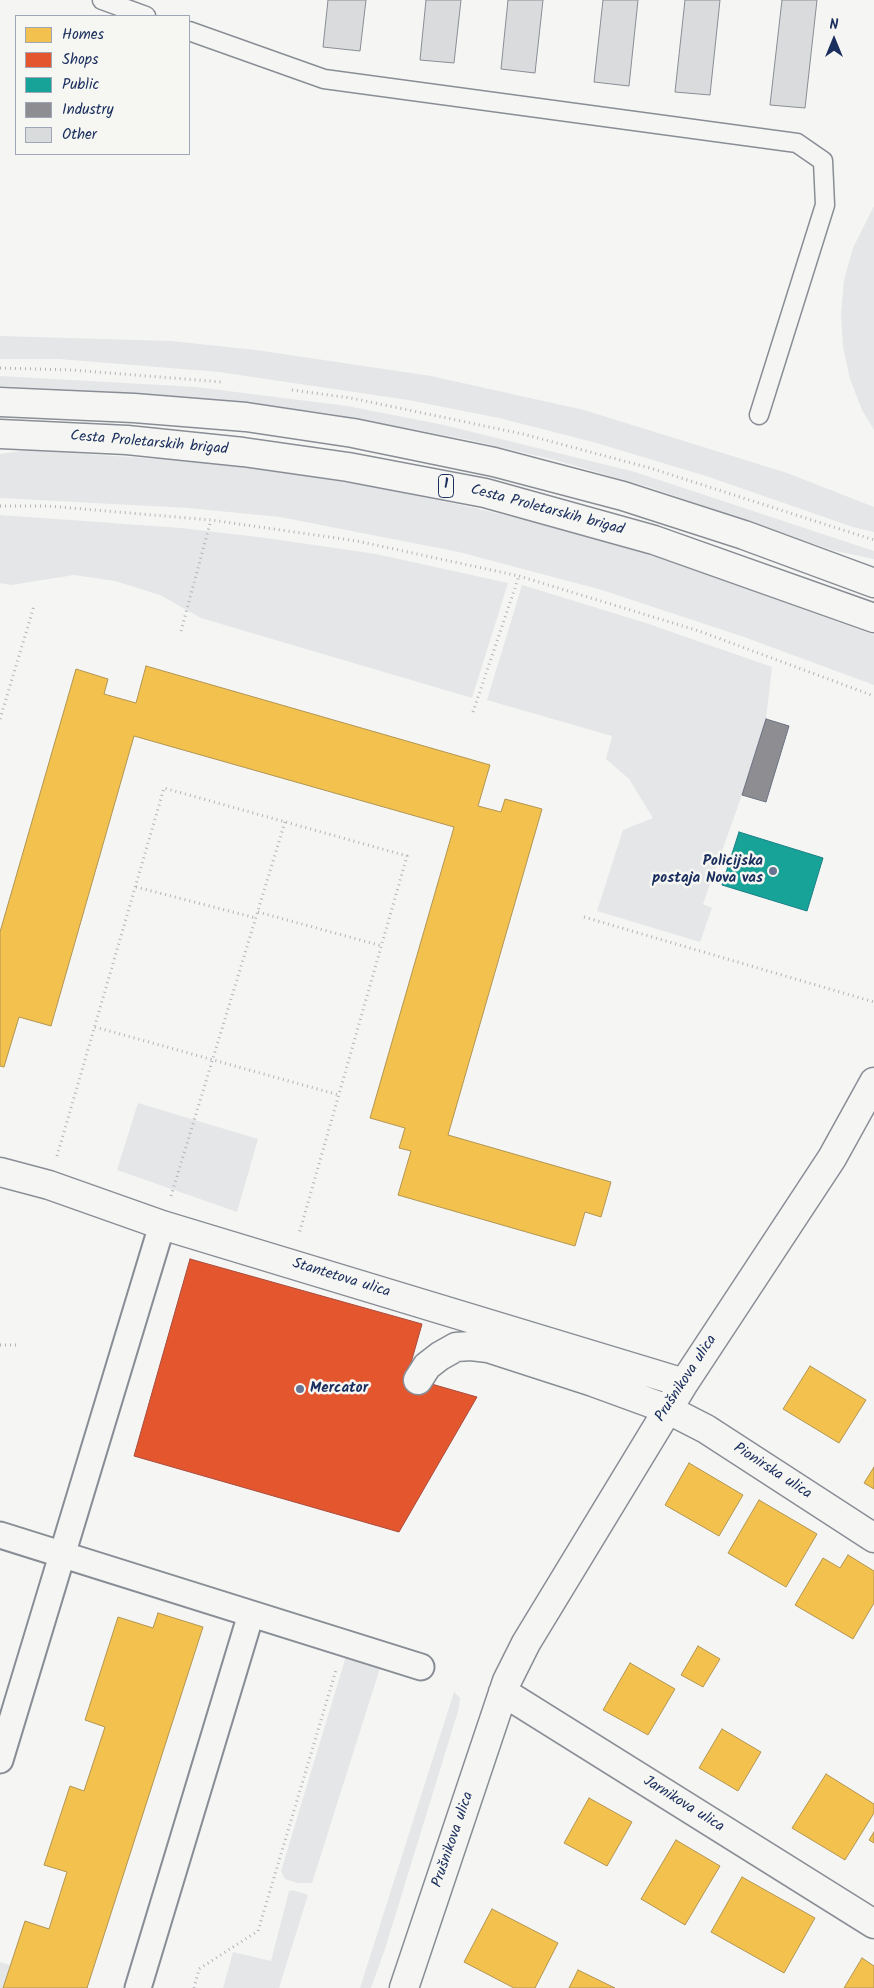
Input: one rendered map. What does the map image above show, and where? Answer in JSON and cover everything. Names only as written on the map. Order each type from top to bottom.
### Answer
[{"type":"street","name":"1","points":[[0,402],[134,408],[246,417],[353,434],[494,462],[623,496],[744,535],[874,583]]},
{"type":"street","name":"Cesta Proletarskih brigad","points":[[0,434],[127,440],[243,452],[348,467],[484,494],[654,540],[874,618]]},
{"type":"street","name":"Prušnikova ulica","points":[[404,1988],[505,1686],[526,1642],[684,1383],[832,1158],[874,1082]]},
{"type":"street","name":"Stantetova ulica","points":[[0,1172],[49,1185],[162,1225],[684,1383]]},
{"type":"street","points":[[0,1760],[162,1225]]},
{"type":"street","name":"Pionirska ulica","points":[[418,1380],[427,1366],[440,1356],[456,1347],[472,1346],[488,1348],[593,1382],[668,1409],[706,1429],[874,1538]]},
{"type":"street","points":[[0,1536],[422,1667]]},
{"type":"street","points":[[138,1988],[250,1614]]},
{"type":"street","name":"Jarnikova ulica","points":[[505,1686],[874,1924]]},
{"type":"lane","points":[[102,0],[143,15]]},
{"type":"lane","points":[[190,31],[324,79],[797,143],[823,161],[825,205],[759,414]]},
{"type":"path","points":[[0,506],[48,506],[211,520],[357,541],[519,576],[699,631],[874,696]]},
{"type":"path","points":[[182,631],[211,520]]},
{"type":"path","points":[[473,712],[519,576]]},
{"type":"path","points":[[0,719],[34,606]]},
{"type":"path","points":[[49,1185],[164,788],[407,856],[290,1263]]},
{"type":"path","points":[[162,1225],[285,822]]},
{"type":"path","points":[[136,887],[256,918]]},
{"type":"path","points":[[258,912],[382,946]]},
{"type":"path","points":[[584,916],[874,1002]]},
{"type":"path","points":[[95,1027],[339,1095]]},
{"type":"path","points":[[0,1345],[16,1345]]},
{"type":"path","points":[[194,1988],[199,1969],[258,1931],[344,1643]]},
{"type":"shaded area","points":[[874,206],[874,430],[862,410],[850,379],[843,347],[841,313],[844,280],[853,248]]},
{"type":"shaded area","points":[[0,336],[171,341],[256,350],[431,376],[584,410],[787,473],[874,507],[874,532],[853,527],[706,476],[593,442],[499,418],[408,400],[219,372],[59,359],[0,359]]},
{"type":"shaded area","points":[[0,376],[196,387],[347,406],[444,425],[635,472],[874,551],[874,559],[835,551],[652,488],[555,460],[469,440],[326,413],[259,405],[147,394],[0,386]]},
{"type":"shaded area","points":[[27,450],[216,463],[294,474],[380,488],[567,530],[670,561],[874,635],[874,685],[744,637],[602,590],[459,552],[280,517],[188,508],[0,498],[0,454]]},
{"type":"shaded area","points":[[0,515],[181,528],[266,538],[376,554],[508,583],[472,698],[201,618],[160,595],[115,581],[74,575],[11,585],[0,583]]},
{"type":"shaded area","points":[[522,585],[646,623],[772,667],[766,719],[742,795],[703,904],[712,908],[700,942],[597,911],[623,830],[653,818],[629,779],[606,759],[612,736],[487,700]]},
{"type":"shaded area","points":[[138,1103],[258,1139],[237,1212],[117,1170]]},
{"type":"shaded area","points":[[347,1653],[381,1665],[312,1883],[297,1883],[285,1879],[281,1871]]},
{"type":"shaded area","points":[[454,1692],[460,1698],[459,1708],[385,1949],[371,1988],[360,1988]]},
{"type":"shaded area","points":[[293,1890],[308,1895],[279,1988],[223,1988],[233,1952],[271,1961],[289,1891]]},
{"type":"shaded area","points":[[0,1962],[10,1965],[3,1988],[0,1988]]},
{"type":"building: Homes","points":[[146,666],[490,765],[478,806],[501,812],[505,799],[542,809],[448,1135],[611,1182],[601,1217],[585,1212],[575,1246],[398,1195],[411,1151],[399,1148],[405,1128],[370,1118],[454,827],[134,736],[51,1026],[19,1017],[4,1067],[0,1066],[0,932],[76,669],[108,679],[104,694],[136,703]]},
{"type":"building: Homes","points":[[810,1366],[866,1400],[839,1443],[783,1409]]},
{"type":"building: Homes","points":[[689,1463],[743,1495],[719,1536],[665,1505]]},
{"type":"building: Homes","points":[[874,1467],[874,1489],[864,1483]]},
{"type":"building: Homes","points":[[759,1500],[817,1534],[786,1587],[728,1553]]},
{"type":"building: Homes","points":[[848,1555],[874,1571],[874,1603],[853,1639],[795,1605],[823,1558],[840,1568]]},
{"type":"building: Homes","points":[[158,1613],[203,1627],[87,1988],[3,1988],[25,1921],[49,1929],[67,1872],[44,1865],[70,1786],[84,1791],[105,1727],[85,1720],[118,1617],[153,1628]]},
{"type":"building: Homes","points":[[698,1646],[720,1659],[703,1687],[681,1675]]},
{"type":"building: Homes","points":[[630,1663],[675,1689],[648,1735],[603,1710]]},
{"type":"building: Homes","points":[[722,1729],[761,1752],[738,1791],[699,1768]]},
{"type":"building: Homes","points":[[826,1774],[874,1804],[874,1813],[845,1860],[792,1828]]},
{"type":"building: Homes","points":[[589,1798],[632,1822],[607,1866],[564,1843]]},
{"type":"building: Homes","points":[[874,1832],[874,1843],[869,1840]]},
{"type":"building: Homes","points":[[676,1840],[720,1866],[685,1925],[641,1899]]},
{"type":"building: Homes","points":[[742,1877],[815,1918],[784,1973],[711,1932]]},
{"type":"building: Homes","points":[[492,1909],[558,1943],[535,1988],[514,1988],[464,1962]]},
{"type":"building: Homes","points":[[862,1958],[874,1966],[874,1988],[844,1988]]},
{"type":"building: Homes","points":[[578,1970],[615,1988],[569,1988]]},
{"type":"building: Shops","name":"Mercator","points":[[190,1259],[422,1324],[407,1377],[477,1397],[399,1532],[134,1456]]},
{"type":"building: Public","name":"Policijska postaja Nova vas","points":[[739,832],[823,858],[807,911],[722,885]]},
{"type":"building: Industry","points":[[766,719],[789,726],[766,802],[742,795]]},
{"type":"building: Other","points":[[328,0],[366,0],[360,51],[323,47]]},
{"type":"building: Other","points":[[426,0],[461,0],[454,63],[420,60]]},
{"type":"building: Other","points":[[508,0],[543,0],[535,73],[501,69]]},
{"type":"building: Other","points":[[603,0],[638,0],[629,86],[594,82]]},
{"type":"building: Other","points":[[685,0],[720,0],[710,95],[675,92]]},
{"type":"building: Other","points":[[782,0],[817,0],[805,108],[770,105]]},
{"type":"place","name":"Policijska postaja Nova vas","points":[[773,871]]},
{"type":"place","name":"Mercator","points":[[300,1389]]}]
